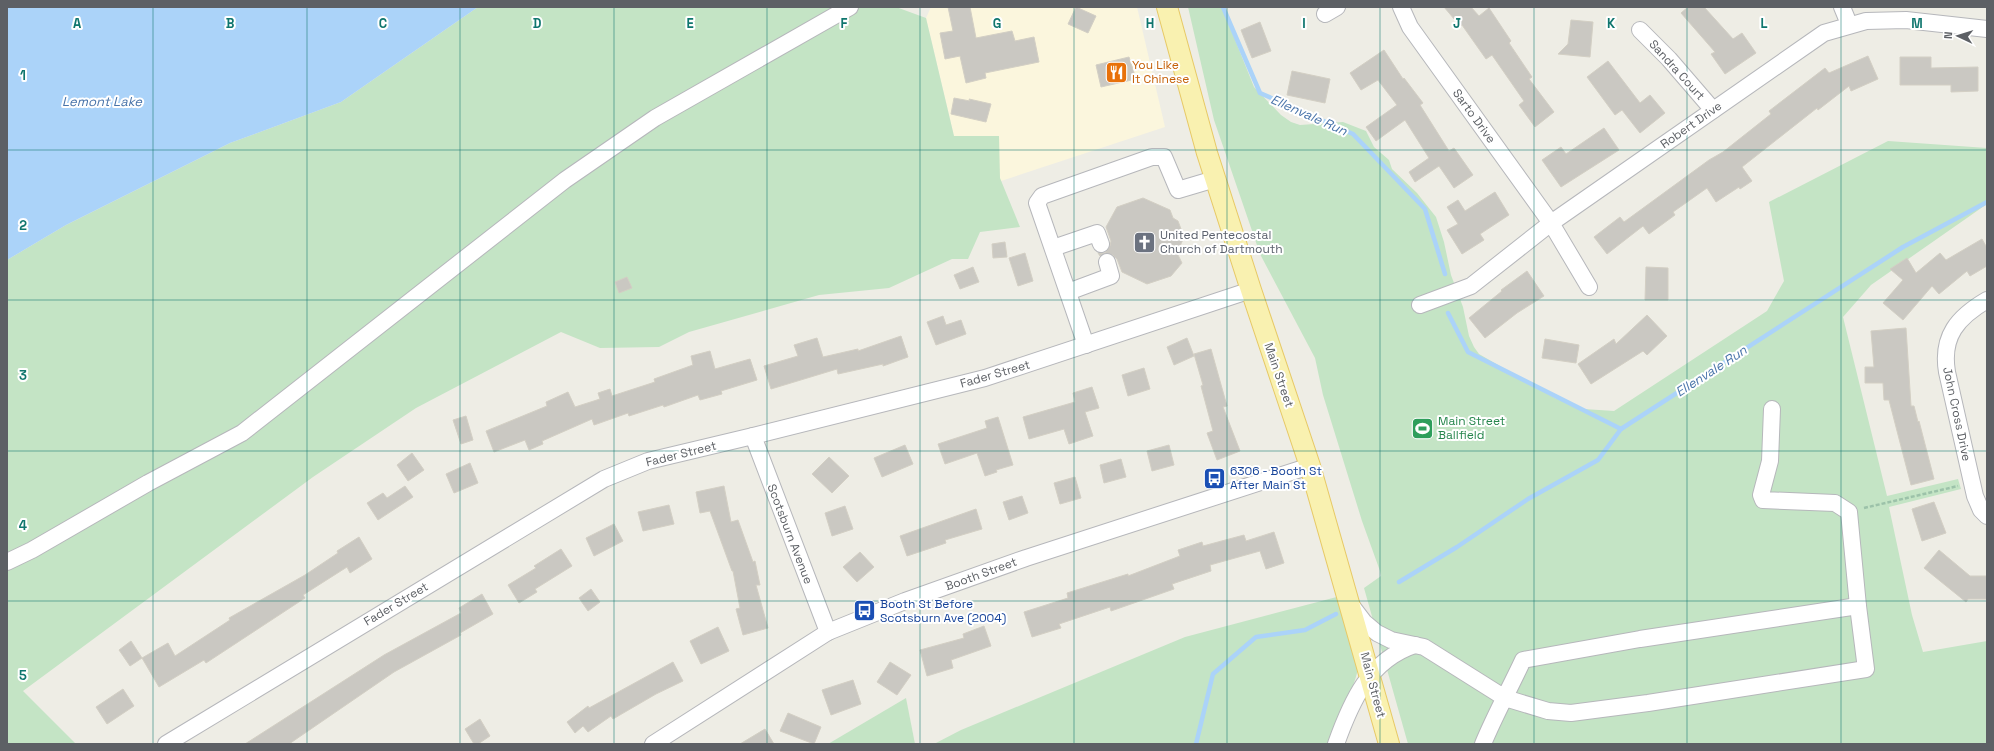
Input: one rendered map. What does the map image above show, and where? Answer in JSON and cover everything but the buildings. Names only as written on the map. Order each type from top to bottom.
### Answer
[{"type":"main road","name":"Main Street","points":[[1167,7],[1216,179],[1251,290],[1310,466],[1389,744]]},
{"type":"street","points":[[7,562],[32,550],[148,483],[242,433],[565,180],[655,118],[850,7]]},
{"type":"street","name":"Sarto Drive","points":[[1401,7],[1410,27],[1551,223],[1589,287]]},
{"type":"street","points":[[1842,7],[1849,24]]},
{"type":"street","name":"Robert Drive","points":[[1420,305],[1471,286],[1551,223],[1816,38],[1849,24],[1866,21],[1906,20],[1987,29]]},
{"type":"street","name":"Sandra Court","points":[[1640,30],[1669,59],[1713,110]]},
{"type":"street","points":[[1086,345],[1037,203],[1042,196],[1152,157],[1164,157],[1178,190],[1216,179]]},
{"type":"street","points":[[1053,248],[1099,238]]},
{"type":"street","points":[[1068,292],[1111,276],[1107,262]]},
{"type":"street","name":"Fader Street","points":[[166,744],[594,484],[648,461],[985,378],[1251,290]]},
{"type":"street","name":"John Cross Drive","points":[[1987,300],[1970,310],[1959,321],[1950,336],[1945,355],[1947,372],[1972,482],[1978,503],[1987,516]]},
{"type":"street","points":[[1350,605],[1364,622],[1377,633],[1391,640],[1424,647],[1505,698],[1548,711],[1571,712],[1671,700],[1866,669],[1849,512],[1835,503],[1763,500],[1761,495],[1770,461],[1772,409]]},
{"type":"street","name":"Scotsburn Avenue","points":[[753,436],[828,632]]},
{"type":"street","name":"Booth Street","points":[[653,744],[828,632],[905,601],[1026,558],[1310,466]]},
{"type":"street","points":[[1483,744],[1523,660],[1640,639],[1858,606]]},
{"type":"street","points":[[1336,744],[1347,712],[1370,674],[1398,650],[1415,645]]},
{"type":"path","points":[[1849,512],[1972,482]]},
{"type":"shaded area","points":[[931,7],[1137,7],[1165,127],[1001,181],[954,136],[926,18]]},
{"type":"green space","points":[[478,7],[896,7],[926,18],[954,136],[999,136],[1000,178],[1020,227],[980,232],[968,259],[952,259],[889,288],[819,295],[689,332],[659,347],[600,348],[561,332],[416,408],[313,477],[23,691],[76,744],[7,744],[7,260],[66,225],[230,143],[341,102]]},
{"type":"green space","points":[[1188,7],[1222,7],[1254,87],[1281,115],[1291,122],[1300,125],[1343,122],[1366,131],[1374,147],[1389,160],[1392,169],[1417,193],[1436,217],[1444,242],[1451,275],[1463,307],[1469,336],[1479,354],[1555,398],[1584,409],[1614,411],[1767,311],[1784,281],[1769,202],[1888,141],[1987,148],[1987,204],[1871,285],[1843,317],[1887,496],[1958,479],[1961,489],[1889,507],[1912,615],[1923,652],[1987,641],[1987,744],[1408,744],[1364,588],[1381,576],[1380,571],[1362,521],[1323,395],[1315,358],[1260,254],[1214,120]]},
{"type":"green space","points":[[1348,594],[1363,654],[1335,744],[934,744],[961,730],[1185,637]]},
{"type":"green space","points":[[906,698],[915,744],[828,744]]},
{"type":"water","name":"Lemont Lake","points":[[7,7],[478,7],[341,102],[230,143],[66,225],[7,260]]},
{"type":"waterway","name":"Ellenvale Run","points":[[1223,7],[1260,93],[1353,134],[1425,209],[1445,274]]},
{"type":"waterway","name":"Ellenvale Run","points":[[1448,313],[1468,352],[1621,429],[1903,247],[1987,202]]},
{"type":"waterway","points":[[1399,582],[1457,547],[1528,499],[1598,460],[1621,429]]},
{"type":"waterway","points":[[1196,744],[1213,674],[1256,637],[1305,630],[1336,614]]},
{"type":"place","name":"You Like It Chinese","points":[[1116,72]]},
{"type":"place","name":"United Pentecostal Church of Dartmouth","points":[[1144,242]]},
{"type":"place","name":"Main Street Ballfield","points":[[1422,428]]},
{"type":"place","name":"6306 - Booth St After Main St","points":[[1214,478]]},
{"type":"place","name":"Booth St Before Scotsburn Ave (2004)","points":[[864,611]]}]
